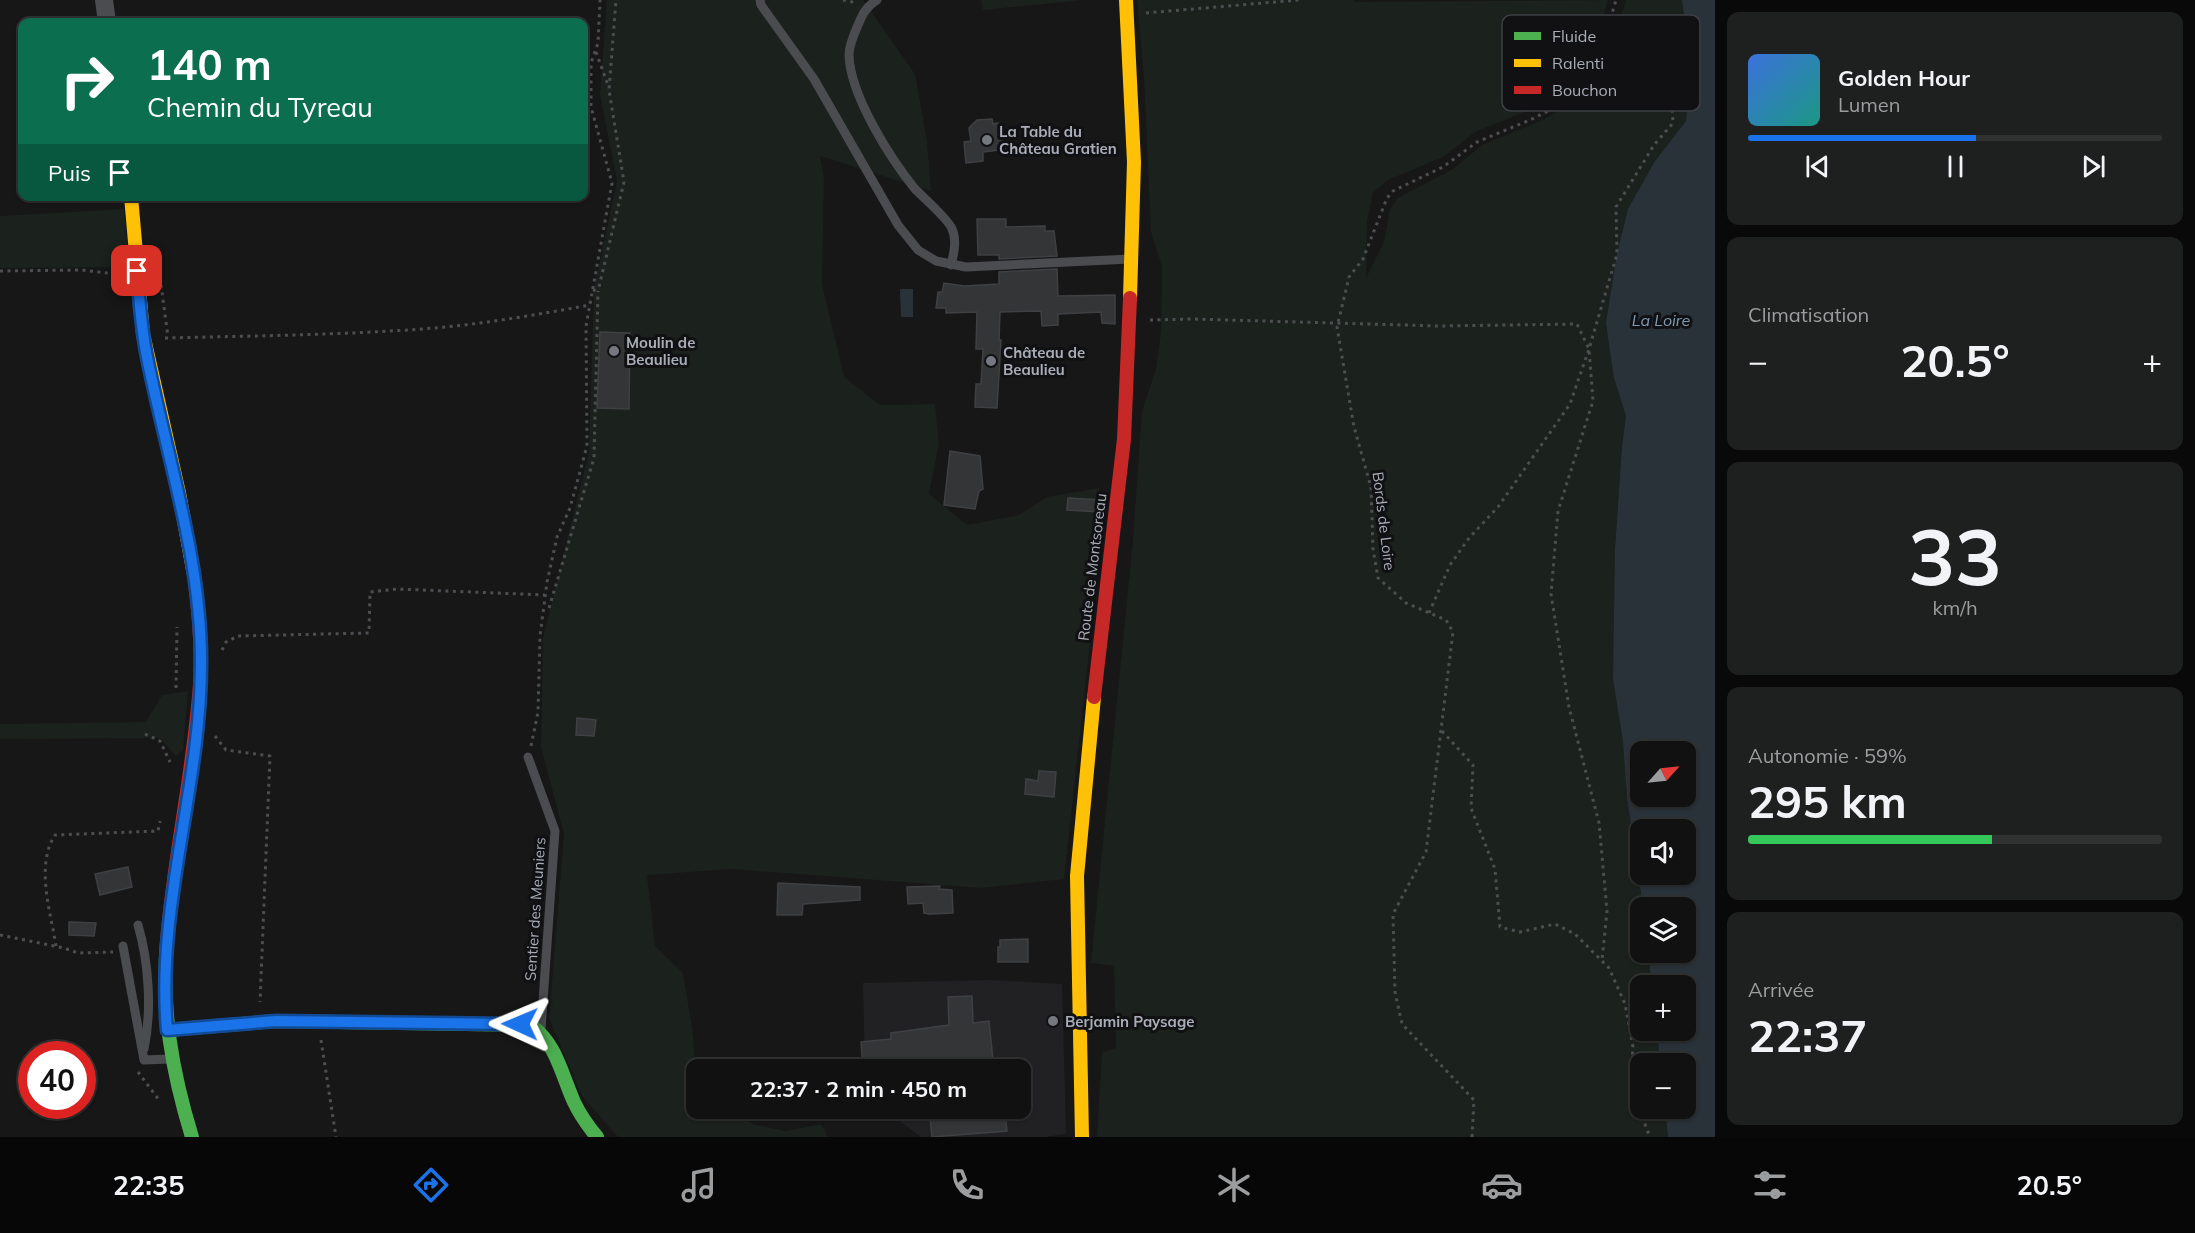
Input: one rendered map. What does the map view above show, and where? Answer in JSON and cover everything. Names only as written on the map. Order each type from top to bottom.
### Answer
[{"type":"street","points":[[104,0],[106,18]]},
{"type":"street","name":"Route de Montsoreau","points":[[1082,1137],[1077,876],[1097,669],[1124,439],[1130,319],[1134,162],[1126,0]]},
{"type":"street","points":[[131,201],[144,339],[186,534],[197,596],[200,633],[201,666],[194,744],[167,939],[165,1002],[171,1059],[192,1137]]},
{"type":"street","points":[[167,1030],[318,1021],[531,1025],[541,1031],[555,1055],[578,1110],[597,1137]]},
{"type":"lane","points":[[760,0],[761,5],[814,79],[908,239],[918,250],[936,261],[951,265],[998,266],[1132,259]]},
{"type":"lane","points":[[877,0],[866,8],[853,37],[849,53],[851,69],[868,115],[886,148],[922,197],[952,227],[955,248],[951,265]]},
{"type":"lane","name":"Sentier des Meuniers","points":[[528,757],[555,831],[541,1031]]},
{"type":"lane","points":[[138,925],[147,986],[147,1032],[142,1054]]},
{"type":"lane","points":[[120,949],[144,1060],[171,1059]]},
{"type":"path","points":[[528,757],[538,711],[540,636],[545,595],[556,543],[578,482],[587,446],[586,326],[612,183],[591,107],[591,63],[598,43],[600,0]]},
{"type":"path","points":[[609,90],[616,0]]},
{"type":"path","points":[[843,0],[856,0]]},
{"type":"path","points":[[1128,14],[1299,0]]},
{"type":"path","name":"Bords de Loire","points":[[1612,15],[1616,0]]},
{"type":"path","points":[[549,608],[594,458],[598,289],[624,182],[609,90],[595,50]]},
{"type":"path","name":"Bords de Loire","points":[[1472,1137],[1474,1100],[1402,1024],[1395,992],[1393,914],[1426,852],[1453,632],[1446,620],[1406,603],[1378,578],[1373,549],[1371,487],[1354,427],[1338,322],[1349,277],[1364,260],[1387,198],[1393,191],[1443,168],[1477,142],[1546,111]]},
{"type":"path","points":[[1429,613],[1450,565],[1469,538],[1498,507],[1570,404],[1617,254],[1616,207],[1654,145],[1672,123],[1672,111]]},
{"type":"path","points":[[0,272],[82,270],[115,274],[119,280]]},
{"type":"path","points":[[592,292],[598,289]]},
{"type":"path","points":[[144,339],[424,329],[538,315],[590,305]]},
{"type":"path","points":[[1130,319],[1439,326],[1577,324],[1589,349],[1593,401],[1558,512],[1551,594],[1569,707],[1599,823],[1607,911],[1602,960]]},
{"type":"path","points":[[219,654],[226,642],[238,636],[369,633],[370,592],[397,589],[545,595]]},
{"type":"path","points":[[176,688],[177,617]]},
{"type":"path","points":[[1442,731],[1473,765],[1471,808],[1495,869],[1500,927],[1520,932],[1555,924],[1575,934],[1610,968],[1625,1004],[1633,1047],[1630,1086],[1650,1137]]},
{"type":"path","points":[[213,733],[226,750],[270,756],[259,1023]]},
{"type":"path","points":[[145,734],[160,741],[170,759],[168,771]]},
{"type":"path","points":[[57,946],[45,882],[49,844],[55,835],[158,831],[161,813]]},
{"type":"path","points":[[0,935],[57,946],[78,953],[120,949]]},
{"type":"path","points":[[318,1021],[336,1137]]},
{"type":"path","points":[[135,1068],[163,1106]]},
{"type":"shaded area","points":[[607,0],[863,0],[915,74],[927,141],[931,191],[820,156],[824,178],[822,284],[844,377],[880,405],[935,404],[939,443],[929,494],[967,525],[1019,515],[1047,497],[1099,488],[1103,525],[1064,879],[981,888],[731,869],[647,875],[655,946],[683,973],[692,1027],[695,1059],[686,1059],[686,1119],[744,1119],[753,1124],[785,1131],[821,1124],[828,1137],[618,1137],[582,1096],[549,1018],[564,834],[541,747],[543,638],[589,452],[594,289],[617,181],[600,95]]},
{"type":"shaded area","points":[[981,0],[1084,0],[983,10]]},
{"type":"shaded area","points":[[1137,0],[1355,0],[1354,2],[1608,0],[1603,15],[1502,15],[1502,111],[1526,111],[1475,132],[1443,157],[1388,180],[1373,192],[1367,221],[1366,278],[1384,242],[1390,209],[1398,198],[1453,169],[1482,145],[1545,119],[1558,111],[1687,111],[1686,121],[1655,161],[1614,378],[1626,416],[1615,549],[1627,798],[1630,819],[1630,885],[1640,885],[1642,897],[1630,897],[1630,963],[1649,963],[1651,975],[1630,975],[1630,1041],[1658,1041],[1659,1053],[1630,1053],[1630,1119],[1666,1119],[1668,1137],[1097,1137],[1102,1052],[1116,1048],[1114,966],[1091,963],[1133,539],[1142,411],[1156,369],[1161,332],[1162,266],[1151,232],[1144,78]]},
{"type":"shaded area","points":[[1626,0],[1682,0],[1684,15],[1622,15]]},
{"type":"shaded area","points":[[124,209],[130,277],[119,267],[0,268],[0,216]]},
{"type":"shaded area","points":[[188,691],[183,750],[176,756],[160,738],[0,739],[0,724],[146,722],[162,695]]},
{"type":"shaded area","points":[[989,980],[1062,984],[1066,1134],[1045,1137],[921,1137],[897,1119],[1031,1119],[1031,1059],[865,1059],[863,983]]},
{"type":"water","name":"La Loire","points":[[1682,0],[1715,0],[1715,1137],[1668,1137],[1666,1119],[1696,1119],[1696,1053],[1659,1053],[1658,1041],[1696,1041],[1696,975],[1651,975],[1649,963],[1696,963],[1696,897],[1642,897],[1640,885],[1696,885],[1696,819],[1630,819],[1623,741],[1613,679],[1615,549],[1626,416],[1614,378],[1606,323],[1617,254],[1628,209],[1655,161],[1686,121],[1687,111],[1700,111],[1700,15],[1684,15]]},
{"type":"water","points":[[900,289],[913,289],[913,317],[901,317]]},
{"type":"building","name":"La Table du Château Gratien","points":[[992,119],[993,124],[998,123],[1000,139],[1006,138],[1007,149],[983,152],[983,161],[966,163],[964,142],[971,141],[969,128],[977,120]]},
{"type":"building","points":[[977,219],[1006,219],[1006,227],[1045,226],[1045,231],[1054,231],[1057,256],[999,259],[999,255],[978,255]]},
{"type":"building","points":[[1057,269],[1058,296],[1115,295],[1115,324],[1102,323],[1101,312],[1058,314],[1058,325],[1042,326],[1041,311],[1000,312],[999,340],[1001,340],[997,408],[975,407],[976,384],[981,384],[983,349],[976,349],[977,312],[946,313],[946,308],[936,308],[938,292],[942,292],[944,283],[964,286],[999,284],[999,272]]},
{"type":"building","points":[[600,332],[630,333],[629,409],[597,408]]},
{"type":"building","points":[[950,451],[980,456],[983,489],[979,491],[975,509],[944,505]]},
{"type":"building","points":[[1068,498],[1102,500],[1100,512],[1067,510]]},
{"type":"building","points":[[577,718],[596,720],[594,736],[576,735]]},
{"type":"building","points":[[1039,771],[1056,772],[1054,797],[1025,794],[1026,779],[1038,781]]},
{"type":"building","points":[[128,867],[132,887],[100,895],[95,874]]},
{"type":"building","points":[[778,883],[860,887],[860,900],[803,904],[802,915],[777,915]]},
{"type":"building","points":[[940,886],[939,889],[952,890],[953,913],[924,913],[923,903],[908,904],[907,887]]},
{"type":"building","points":[[69,922],[96,923],[94,936],[69,935]]},
{"type":"building","points":[[1028,939],[1028,962],[998,962],[1000,940]]},
{"type":"building","points":[[972,996],[973,1023],[989,1021],[993,1059],[862,1059],[861,1042],[891,1039],[891,1033],[949,1025],[948,997]]},
{"type":"building","points":[[930,1119],[1006,1119],[1007,1131],[932,1137]]},
{"type":"traffic: fast","points":[[167,941],[166,991],[170,1040],[179,1089],[192,1137]]},
{"type":"traffic: fast","points":[[167,1030],[276,1021],[531,1025],[547,1041],[553,1051],[576,1107],[597,1137]]},
{"type":"traffic: slow","points":[[1126,0],[1134,162],[1130,298]]},
{"type":"traffic: slow","points":[[131,201],[143,334],[179,493],[194,575]]},
{"type":"traffic: slow","points":[[1082,1137],[1077,876],[1094,697]]},
{"type":"traffic: jam","points":[[1094,697],[1124,439],[1130,298]]},
{"type":"traffic: jam","points":[[167,941],[200,684],[200,629],[194,575]]},
{"type":"place","name":"La Table du Château Gratien","points":[[987,140]]},
{"type":"place","name":"Moulin de Beaulieu","points":[[614,351]]},
{"type":"place","name":"Château de Beaulieu","points":[[991,361]]},
{"type":"place","name":"Berjamin Paysage","points":[[1053,1021]]},
{"type":"route","points":[[137,271],[146,352],[186,534],[197,596],[200,633],[201,666],[198,711],[167,939],[165,1002],[167,1030],[276,1021],[520,1024]]}]
